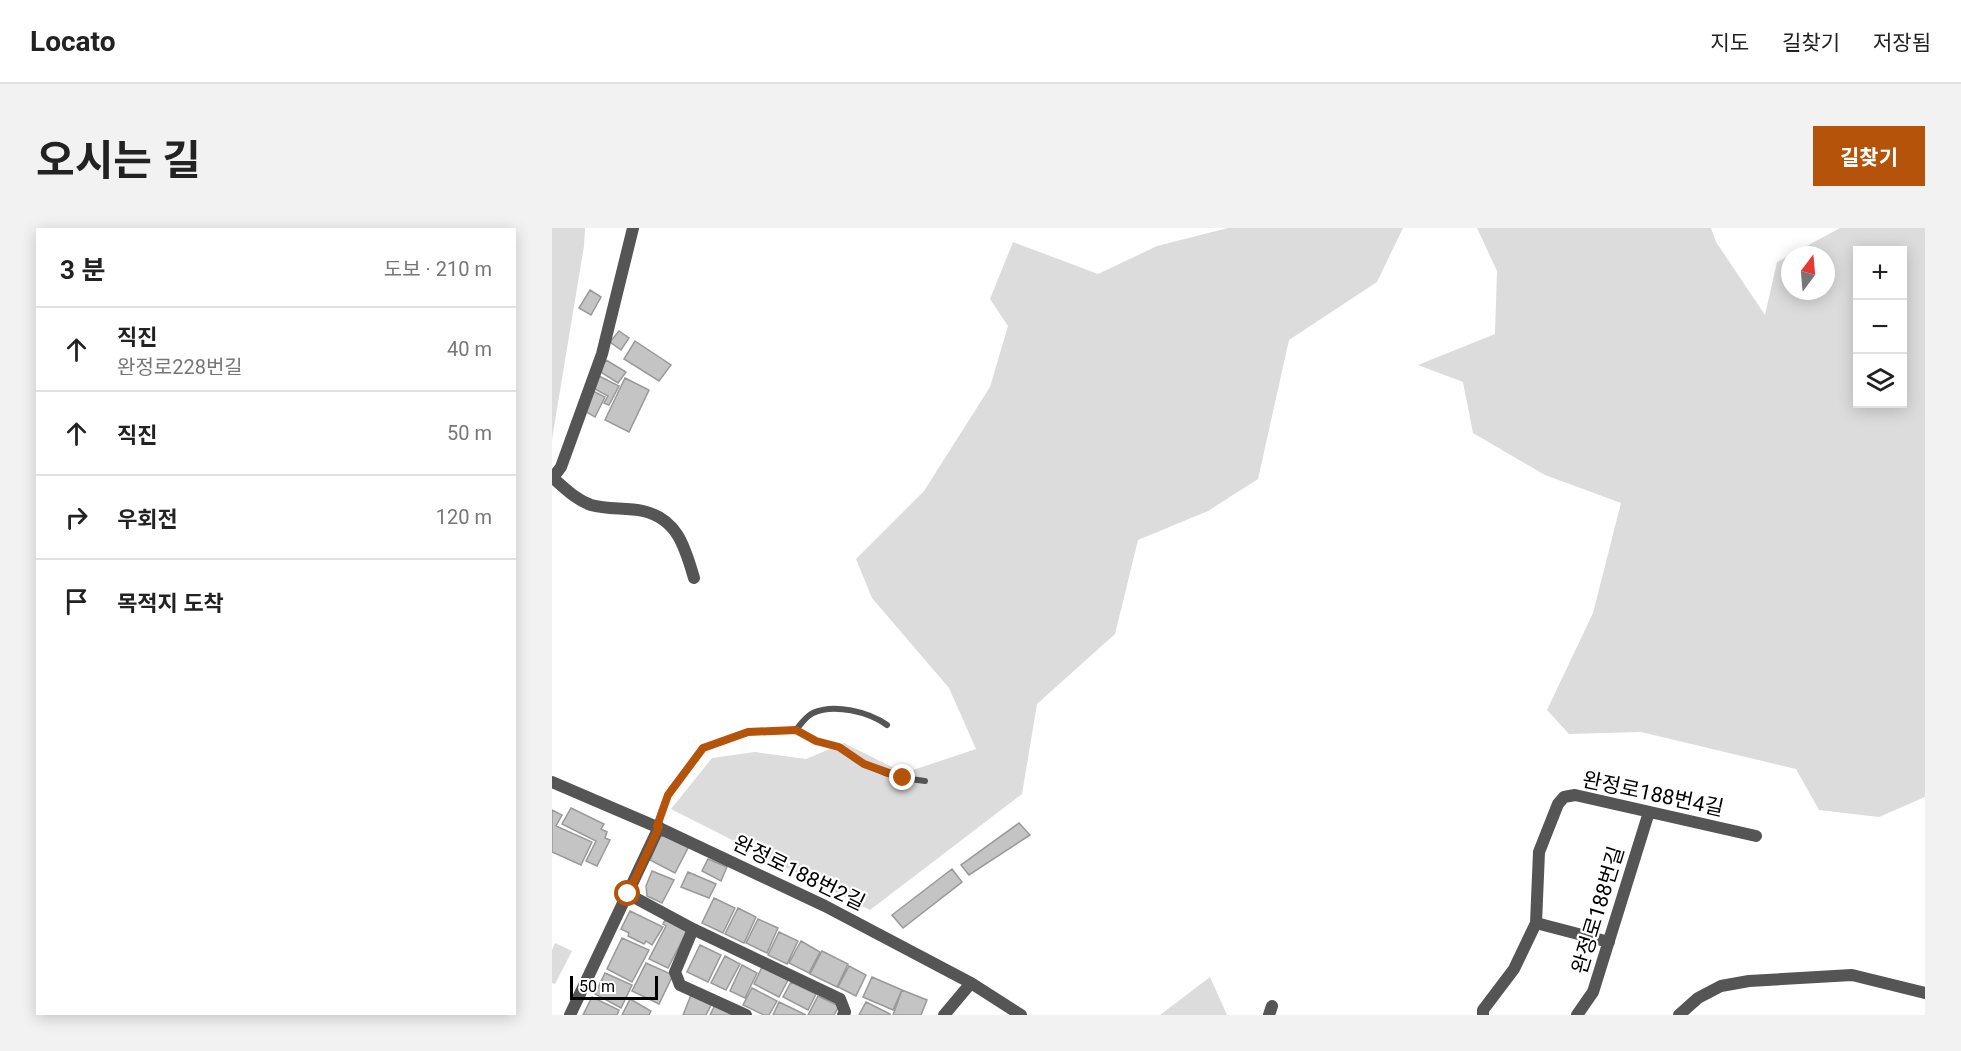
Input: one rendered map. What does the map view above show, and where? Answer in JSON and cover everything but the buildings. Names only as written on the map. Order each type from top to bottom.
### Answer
[{"type":"street","points":[[633,228],[602,354],[561,467],[552,479],[574,496],[592,505],[643,511],[659,518],[676,531],[683,542],[694,578]]},
{"type":"street","name":"완정로188번2길","points":[[552,782],[658,827],[825,906],[971,983],[1021,1015]]},
{"type":"street","name":"완정로188번4길","points":[[1483,1015],[1483,1010],[1514,969],[1536,923],[1539,852],[1558,804],[1564,797],[1575,795],[1756,836]]},
{"type":"street","name":"완정로188번길","points":[[1577,1015],[1593,992],[1649,812]]},
{"type":"street","points":[[570,1015],[658,827]]},
{"type":"street","points":[[628,894],[693,929],[840,999],[845,1012],[843,1015]]},
{"type":"street","points":[[1536,923],[1609,942]]},
{"type":"street","points":[[693,929],[675,972],[681,985],[746,1015]]},
{"type":"street","points":[[1681,1014],[1698,998],[1721,986],[1749,981],[1852,975],[1925,993]]},
{"type":"street","points":[[944,1015],[971,983]]},
{"type":"lane","points":[[796,730],[812,713],[834,709],[861,712],[887,725]]},
{"type":"lane","points":[[658,827],[668,795],[703,748],[748,732],[796,730],[816,741],[839,747],[864,764],[885,773],[925,781]]},
{"type":"shaded area","points":[[552,228],[585,228],[552,439]]},
{"type":"shaded area","points":[[1228,228],[1403,228],[1377,282],[1289,340],[1258,479],[1208,511],[1138,540],[1115,634],[1037,704],[1022,794],[870,910],[671,809],[712,758],[755,752],[806,759],[844,743],[904,773],[976,749],[949,688],[872,598],[856,559],[924,491],[990,387],[1008,326],[990,299],[1013,242],[1098,274],[1157,246]]},
{"type":"shaded area","points":[[1477,228],[1711,228],[1716,242],[1765,315],[1777,262],[1781,260],[1781,300],[1835,300],[1835,246],[1807,246],[1840,228],[1925,228],[1925,797],[1879,817],[1819,810],[1796,769],[1641,732],[1569,734],[1547,710],[1593,613],[1621,503],[1545,475],[1473,433],[1463,382],[1418,365],[1495,334],[1497,271]]},
{"type":"shaded area","points":[[555,943],[572,951],[555,984],[552,983],[552,950]]},
{"type":"shaded area","points":[[1210,977],[1227,1015],[1160,1015]]},
{"type":"route","points":[[628,894],[659,827],[657,826],[668,795],[703,748],[748,732],[796,730],[816,741],[839,747],[864,764],[903,778]]}]
